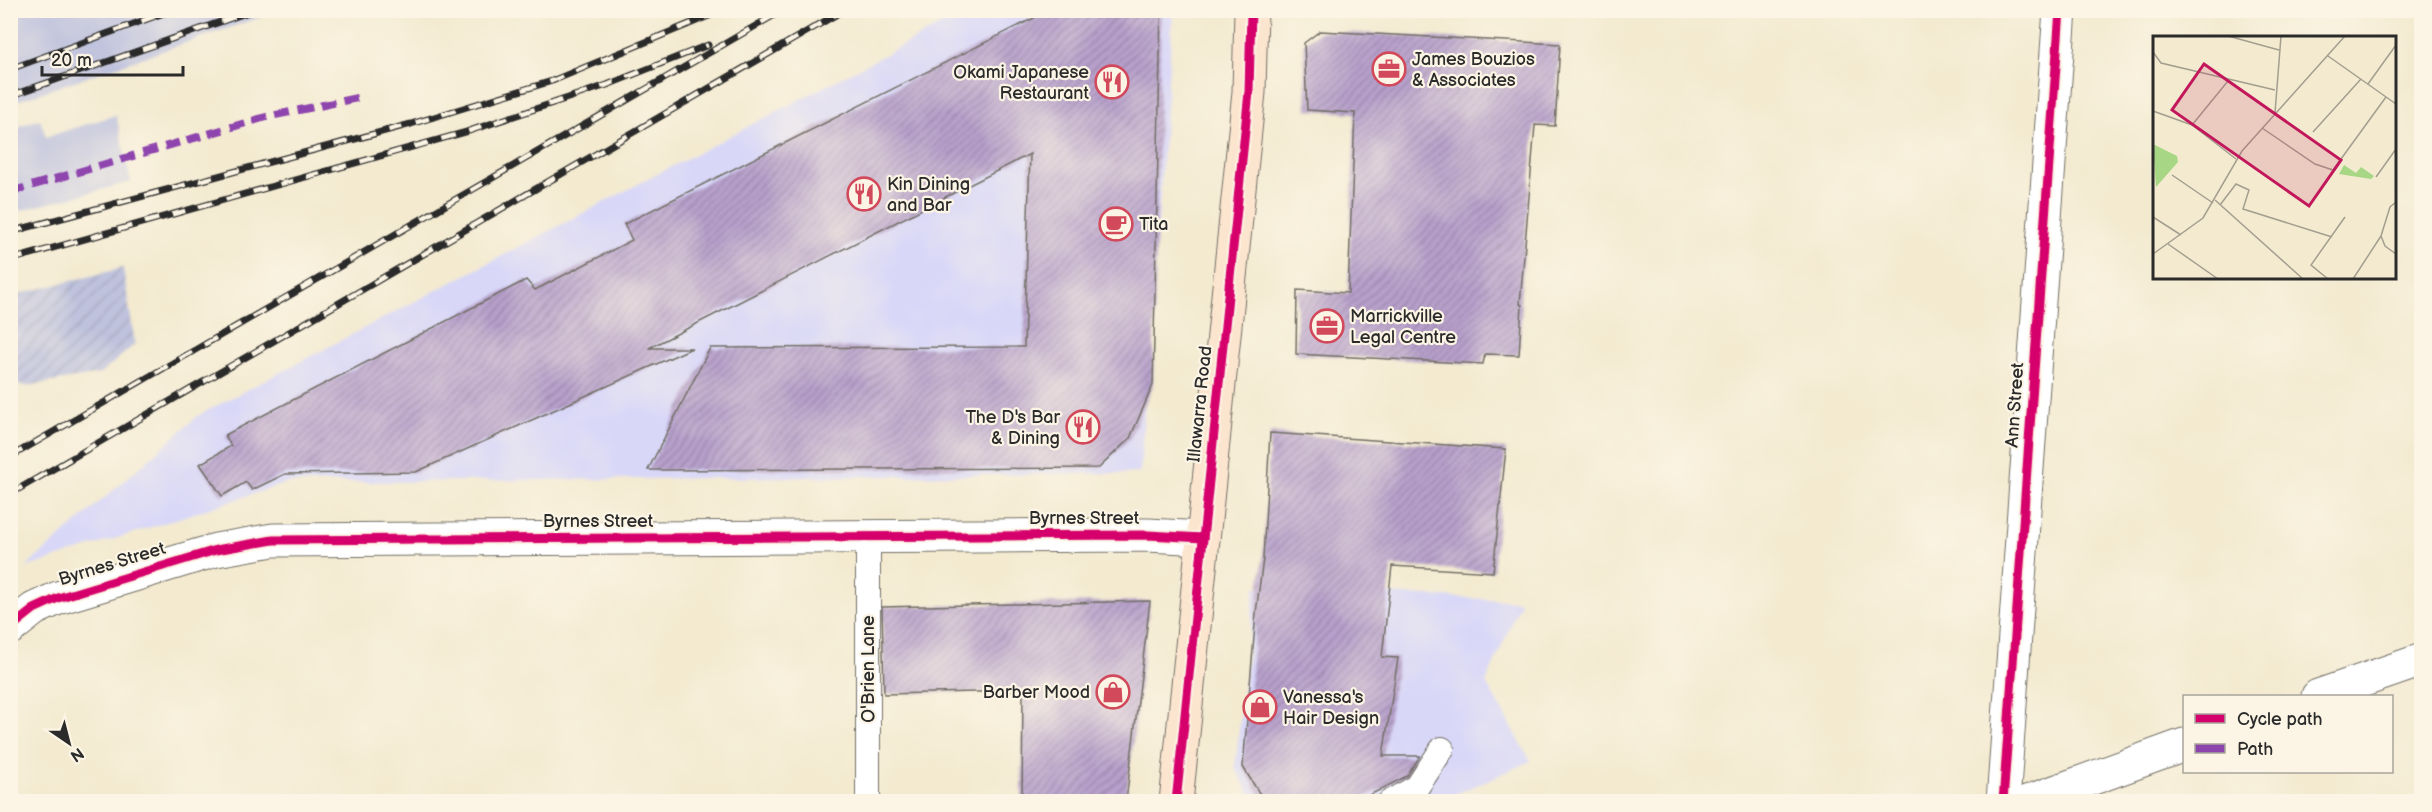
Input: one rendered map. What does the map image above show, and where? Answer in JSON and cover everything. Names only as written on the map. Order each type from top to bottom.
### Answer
[{"type":"main road","name":"Illawarra Road","points":[[1176,801],[1249,92],[1251,10]]},
{"type":"street","name":"Ann Street","points":[[2003,801],[2060,10]]},
{"type":"street","name":"Byrnes Street","points":[[10,628],[34,609],[58,598],[216,550],[273,540],[1148,535],[1203,538]]},
{"type":"street","points":[[2321,695],[2421,660]]},
{"type":"street","points":[[2028,801],[2183,745]]},
{"type":"lane","name":"O'Brien Lane","points":[[868,536],[868,801]]},
{"type":"lane","points":[[1390,801],[1417,787],[1442,749]]},
{"type":"shaded area","points":[[11,10],[278,10],[278,11],[11,103]]},
{"type":"shaded area","points":[[968,11],[1173,11],[1140,473],[287,483],[25,568],[199,415]]},
{"type":"shaded area","points":[[116,115],[131,182],[11,213],[11,129],[40,119],[46,137]]},
{"type":"shaded area","points":[[123,268],[135,344],[100,374],[27,386],[11,384],[11,296]]},
{"type":"shaded area","points":[[1255,587],[1521,601],[1486,683],[1531,761],[1438,802],[1254,801],[1235,768]]},
{"type":"building","points":[[1035,10],[1161,10],[1153,385],[1130,438],[1099,468],[648,470],[710,348],[1024,347],[1030,154],[649,348],[692,348],[416,472],[285,474],[252,490],[246,482],[222,496],[200,464],[231,446],[225,435],[526,280],[535,290],[632,240],[624,224],[1034,18]]},
{"type":"building","points":[[1320,31],[1560,44],[1555,126],[1535,125],[1520,304],[1522,305],[1519,355],[1485,354],[1483,364],[1296,354],[1297,290],[1348,293],[1355,113],[1307,110],[1304,43]]},
{"type":"building","points":[[1270,433],[1506,449],[1493,572],[1392,566],[1382,657],[1398,658],[1383,756],[1420,756],[1407,776],[1358,801],[1264,801],[1243,767],[1263,559]]},
{"type":"building","points":[[1150,601],[1126,801],[1022,801],[1023,691],[884,694],[882,607]]},
{"type":"railway","points":[[10,69],[172,10]]},
{"type":"railway","points":[[10,96],[254,10]]},
{"type":"railway","points":[[10,232],[411,124],[552,81],[723,10]]},
{"type":"railway","points":[[10,457],[783,10]]},
{"type":"railway","points":[[10,494],[844,10]]},
{"type":"railway","points":[[10,260],[466,132],[607,85],[708,45]]},
{"type":"marked path","points":[[10,192],[266,117],[357,98]]},
{"type":"cycle path","points":[[1176,802],[1249,92],[1251,10]]},
{"type":"cycle path","points":[[2003,802],[2060,10]]},
{"type":"cycle path","points":[[10,628],[34,609],[58,598],[216,550],[273,540],[1148,535],[1203,538]]},
{"type":"place","name":"James Bouzios & Associates","points":[[1389,69]]},
{"type":"place","name":"Okami Japanese Restaurant","points":[[1112,82]]},
{"type":"place","name":"Kin Dining and Bar","points":[[864,194]]},
{"type":"place","name":"Tita","points":[[1116,224]]},
{"type":"place","name":"Marrickville Legal Centre","points":[[1327,326]]},
{"type":"place","name":"The D's Bar & Dining","points":[[1083,427]]},
{"type":"place","name":"Barber Mood","points":[[1113,692]]},
{"type":"place","name":"Vanessa's Hair Design","points":[[1260,707]]}]
